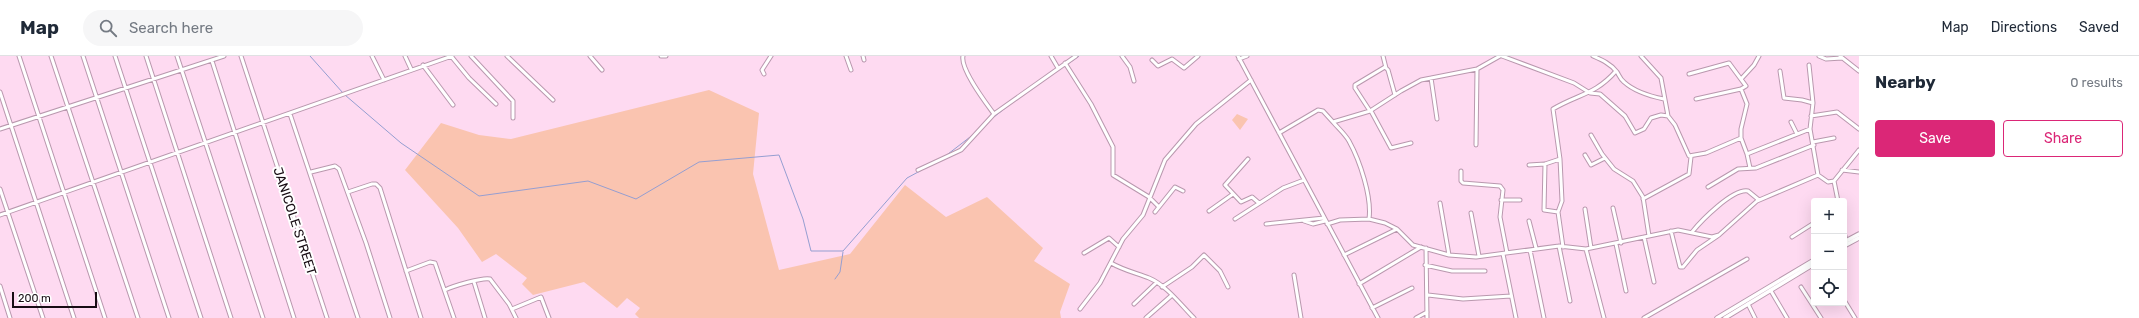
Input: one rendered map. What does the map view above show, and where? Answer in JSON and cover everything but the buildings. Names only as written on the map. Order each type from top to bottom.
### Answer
[{"type":"main road","points":[[1847,242],[1859,234]]},
{"type":"main road","points":[[1847,242],[1859,238]]},
{"type":"main road","points":[[1717,318],[1811,262]]},
{"type":"main road","points":[[1725,318],[1811,266]]},
{"type":"street","points":[[19,56],[105,318]]},
{"type":"street","points":[[51,56],[138,318]]},
{"type":"street","points":[[83,56],[170,318]]},
{"type":"street","points":[[115,56],[201,318]]},
{"type":"street","points":[[146,56],[231,318]]},
{"type":"street","points":[[177,56],[207,143],[263,318]]},
{"type":"street","points":[[0,129],[224,56]]},
{"type":"street","name":"JANICOLE STREET","points":[[241,56],[327,318]]},
{"type":"street","points":[[372,56],[384,80]]},
{"type":"street","points":[[405,56],[411,70]]},
{"type":"street","points":[[0,215],[263,124],[411,70],[439,58],[451,56],[469,78],[496,104]]},
{"type":"street","points":[[471,56],[513,101],[513,118]]},
{"type":"street","points":[[507,56],[553,100]]},
{"type":"street","points":[[590,56],[602,70]]},
{"type":"street","points":[[661,56],[666,56]]},
{"type":"street","points":[[764,74],[762,70],[771,56]]},
{"type":"street","points":[[846,56],[851,70]]},
{"type":"street","points":[[863,56],[864,60]]},
{"type":"street","points":[[963,56],[964,62],[977,91],[994,114]]},
{"type":"street","points":[[1050,56],[1058,68]]},
{"type":"street","points":[[918,170],[961,150],[994,114],[1076,56]]},
{"type":"street","points":[[1122,56],[1130,68],[1134,81]]},
{"type":"street","points":[[1152,60],[1158,66],[1172,59],[1184,68],[1198,56]]},
{"type":"street","points":[[1247,56],[1238,57],[1378,318]]},
{"type":"street","points":[[1383,56],[1395,95]]},
{"type":"street","points":[[1333,122],[1371,111],[1421,80],[1477,69],[1501,56],[1574,83],[1590,93],[1600,94],[1625,116],[1635,133],[1644,129],[1651,118],[1665,114],[1668,116]]},
{"type":"street","points":[[1593,56],[1606,62],[1616,71],[1622,81],[1633,89],[1647,95],[1664,99]]},
{"type":"street","points":[[1641,56],[1661,78],[1668,116],[1675,125],[1688,155],[1691,157],[1690,174],[1643,199]]},
{"type":"street","points":[[1742,78],[1754,65],[1759,56]]},
{"type":"street","points":[[1819,56],[1826,59],[1848,56]]},
{"type":"street","points":[[1842,58],[1859,71]]},
{"type":"street","points":[[212,60],[234,134],[294,318]]},
{"type":"street","points":[[1065,63],[1091,104],[1113,147],[1113,175],[1149,197],[1158,206]]},
{"type":"street","points":[[1689,74],[1728,63],[1742,78],[1746,86],[1741,89],[1696,99]]},
{"type":"street","points":[[423,65],[453,105]]},
{"type":"street","points":[[1809,65],[1813,103],[1810,129],[1818,175],[1828,182],[1834,181],[1859,150]]},
{"type":"street","points":[[1387,69],[1383,68],[1355,85],[1355,88],[1371,111],[1391,148],[1411,143]]},
{"type":"street","points":[[1476,145],[1477,69]]},
{"type":"street","points":[[1570,301],[1561,246],[1558,212],[1562,201],[1560,159],[1552,110],[1590,93],[1607,82],[1616,71]]},
{"type":"street","points":[[1780,71],[1784,98],[1813,103]]},
{"type":"street","points":[[1431,78],[1437,119]]},
{"type":"street","points":[[1080,309],[1100,283],[1127,233],[1143,215],[1149,197],[1161,174],[1165,160],[1196,124],[1251,80]]},
{"type":"street","points":[[1741,89],[1747,104],[1741,129],[1741,138],[1750,168]]},
{"type":"street","points":[[0,92],[74,318]]},
{"type":"street","points":[[1279,133],[1318,110],[1323,111],[1349,140],[1360,165],[1370,200],[1369,219]]},
{"type":"street","points":[[1811,116],[1838,112],[1859,129]]},
{"type":"street","points":[[290,114],[311,172],[358,318]]},
{"type":"street","points":[[1791,122],[1797,134]]},
{"type":"street","points":[[1747,154],[1810,129]]},
{"type":"street","points":[[1591,135],[1605,158],[1614,169],[1631,178],[1643,199],[1649,236]]},
{"type":"street","points":[[1691,157],[1706,153],[1741,138]]},
{"type":"street","points":[[1708,187],[1733,171],[1750,168],[1813,144],[1834,138]]},
{"type":"street","points":[[1585,155],[1591,165],[1605,158]]},
{"type":"street","points":[[1248,159],[1225,185],[1241,202],[1252,197],[1259,203]]},
{"type":"street","points":[[1529,165],[1544,164],[1560,159]]},
{"type":"street","points":[[1544,164],[1544,210],[1558,212]]},
{"type":"street","points":[[311,172],[335,166],[339,169],[390,318]]},
{"type":"street","points":[[1842,170],[1859,172]]},
{"type":"street","points":[[1461,171],[1461,181],[1463,183],[1500,186],[1503,190],[1500,217],[1507,254]]},
{"type":"street","points":[[1671,231],[1680,267],[1682,267],[1689,262],[1697,250],[1719,235],[1759,200],[1818,175]]},
{"type":"street","points":[[1235,219],[1283,188],[1304,180]]},
{"type":"street","points":[[1834,181],[1837,198]]},
{"type":"street","points":[[348,192],[372,184],[376,184],[380,188],[421,318]]},
{"type":"street","points":[[1155,212],[1158,206],[1175,187],[1183,191]]},
{"type":"street","points":[[0,189],[42,318]]},
{"type":"street","points":[[1692,232],[1722,203],[1739,192],[1748,192],[1759,200]]},
{"type":"street","points":[[1209,211],[1233,194]]},
{"type":"street","points":[[1501,200],[1520,200]]},
{"type":"street","points":[[1440,203],[1449,255]]},
{"type":"street","points":[[1613,208],[1621,243]]},
{"type":"street","points":[[1585,209],[1592,248]]},
{"type":"street","points":[[1471,213],[1479,256]]},
{"type":"street","points":[[1266,224],[1303,221],[1313,224],[1325,221],[1369,219],[1385,223],[1397,229],[1407,241],[1421,247],[1449,255],[1479,256],[1507,254],[1536,248],[1561,246],[1586,249],[1621,243],[1671,231],[1692,232],[1712,237],[1719,235]]},
{"type":"street","points":[[1529,221],[1536,248]]},
{"type":"street","points":[[1792,237],[1811,225]]},
{"type":"street","points":[[1344,255],[1397,229]]},
{"type":"street","points":[[1644,237],[1654,282]]},
{"type":"street","points":[[1084,253],[1109,238],[1119,247]]},
{"type":"street","points":[[1616,244],[1626,291]]},
{"type":"street","points":[[1359,284],[1421,247]]},
{"type":"street","points":[[1426,248],[1425,265],[1428,295],[1427,318]]},
{"type":"street","points":[[1586,249],[1604,318]]},
{"type":"street","points":[[1530,250],[1544,318]]},
{"type":"street","points":[[1503,254],[1516,318]]},
{"type":"street","points":[[1162,287],[1192,267],[1204,255],[1220,271],[1228,287]]},
{"type":"street","points":[[1644,318],[1747,259]]},
{"type":"street","points":[[406,271],[430,262],[435,263],[454,318]]},
{"type":"street","points":[[1111,263],[1124,270],[1150,278],[1162,287],[1194,318]]},
{"type":"street","points":[[1425,265],[1452,272],[1485,271]]},
{"type":"street","points":[[1294,275],[1301,318]]},
{"type":"street","points":[[445,290],[485,278],[490,279],[512,309],[516,318]]},
{"type":"street","points":[[474,282],[486,318]]},
{"type":"street","points":[[1134,304],[1156,283]]},
{"type":"street","points":[[0,286],[10,318]]},
{"type":"street","points":[[1372,308],[1412,288]]},
{"type":"street","points":[[1801,288],[1821,318]]},
{"type":"street","points":[[1771,291],[1787,318]]},
{"type":"street","points":[[1428,295],[1463,299],[1511,296]]},
{"type":"street","points":[[1146,318],[1171,296]]},
{"type":"street","points":[[512,309],[541,297],[549,318]]},
{"type":"street","points":[[1748,304],[1755,318]]},
{"type":"street","points":[[1847,305],[1855,318]]},
{"type":"street","points":[[1416,318],[1427,312]]},
{"type":"shaded area","points":[[709,90],[759,113],[753,174],[779,270],[850,254],[905,185],[946,217],[987,197],[1043,248],[1034,261],[1070,284],[1060,312],[1061,318],[639,318],[635,314],[640,308],[627,298],[617,308],[584,282],[533,295],[522,284],[527,278],[496,254],[482,262],[458,228],[405,170],[441,123],[479,135],[511,139]]},
{"type":"shaded area","points":[[1237,114],[1248,119],[1240,130],[1232,120]]},
{"type":"waterway","points":[[310,56],[343,93]]},
{"type":"waterway","points":[[1068,64],[1079,56]]},
{"type":"waterway","points":[[345,95],[401,143],[479,196],[588,181],[636,199],[699,162],[779,155],[803,219],[811,251],[843,251],[907,178],[920,171]]},
{"type":"waterway","points":[[990,120],[1008,106]]},
{"type":"waterway","points":[[948,154],[974,134]]},
{"type":"waterway","points":[[835,279],[840,272],[843,252]]}]
